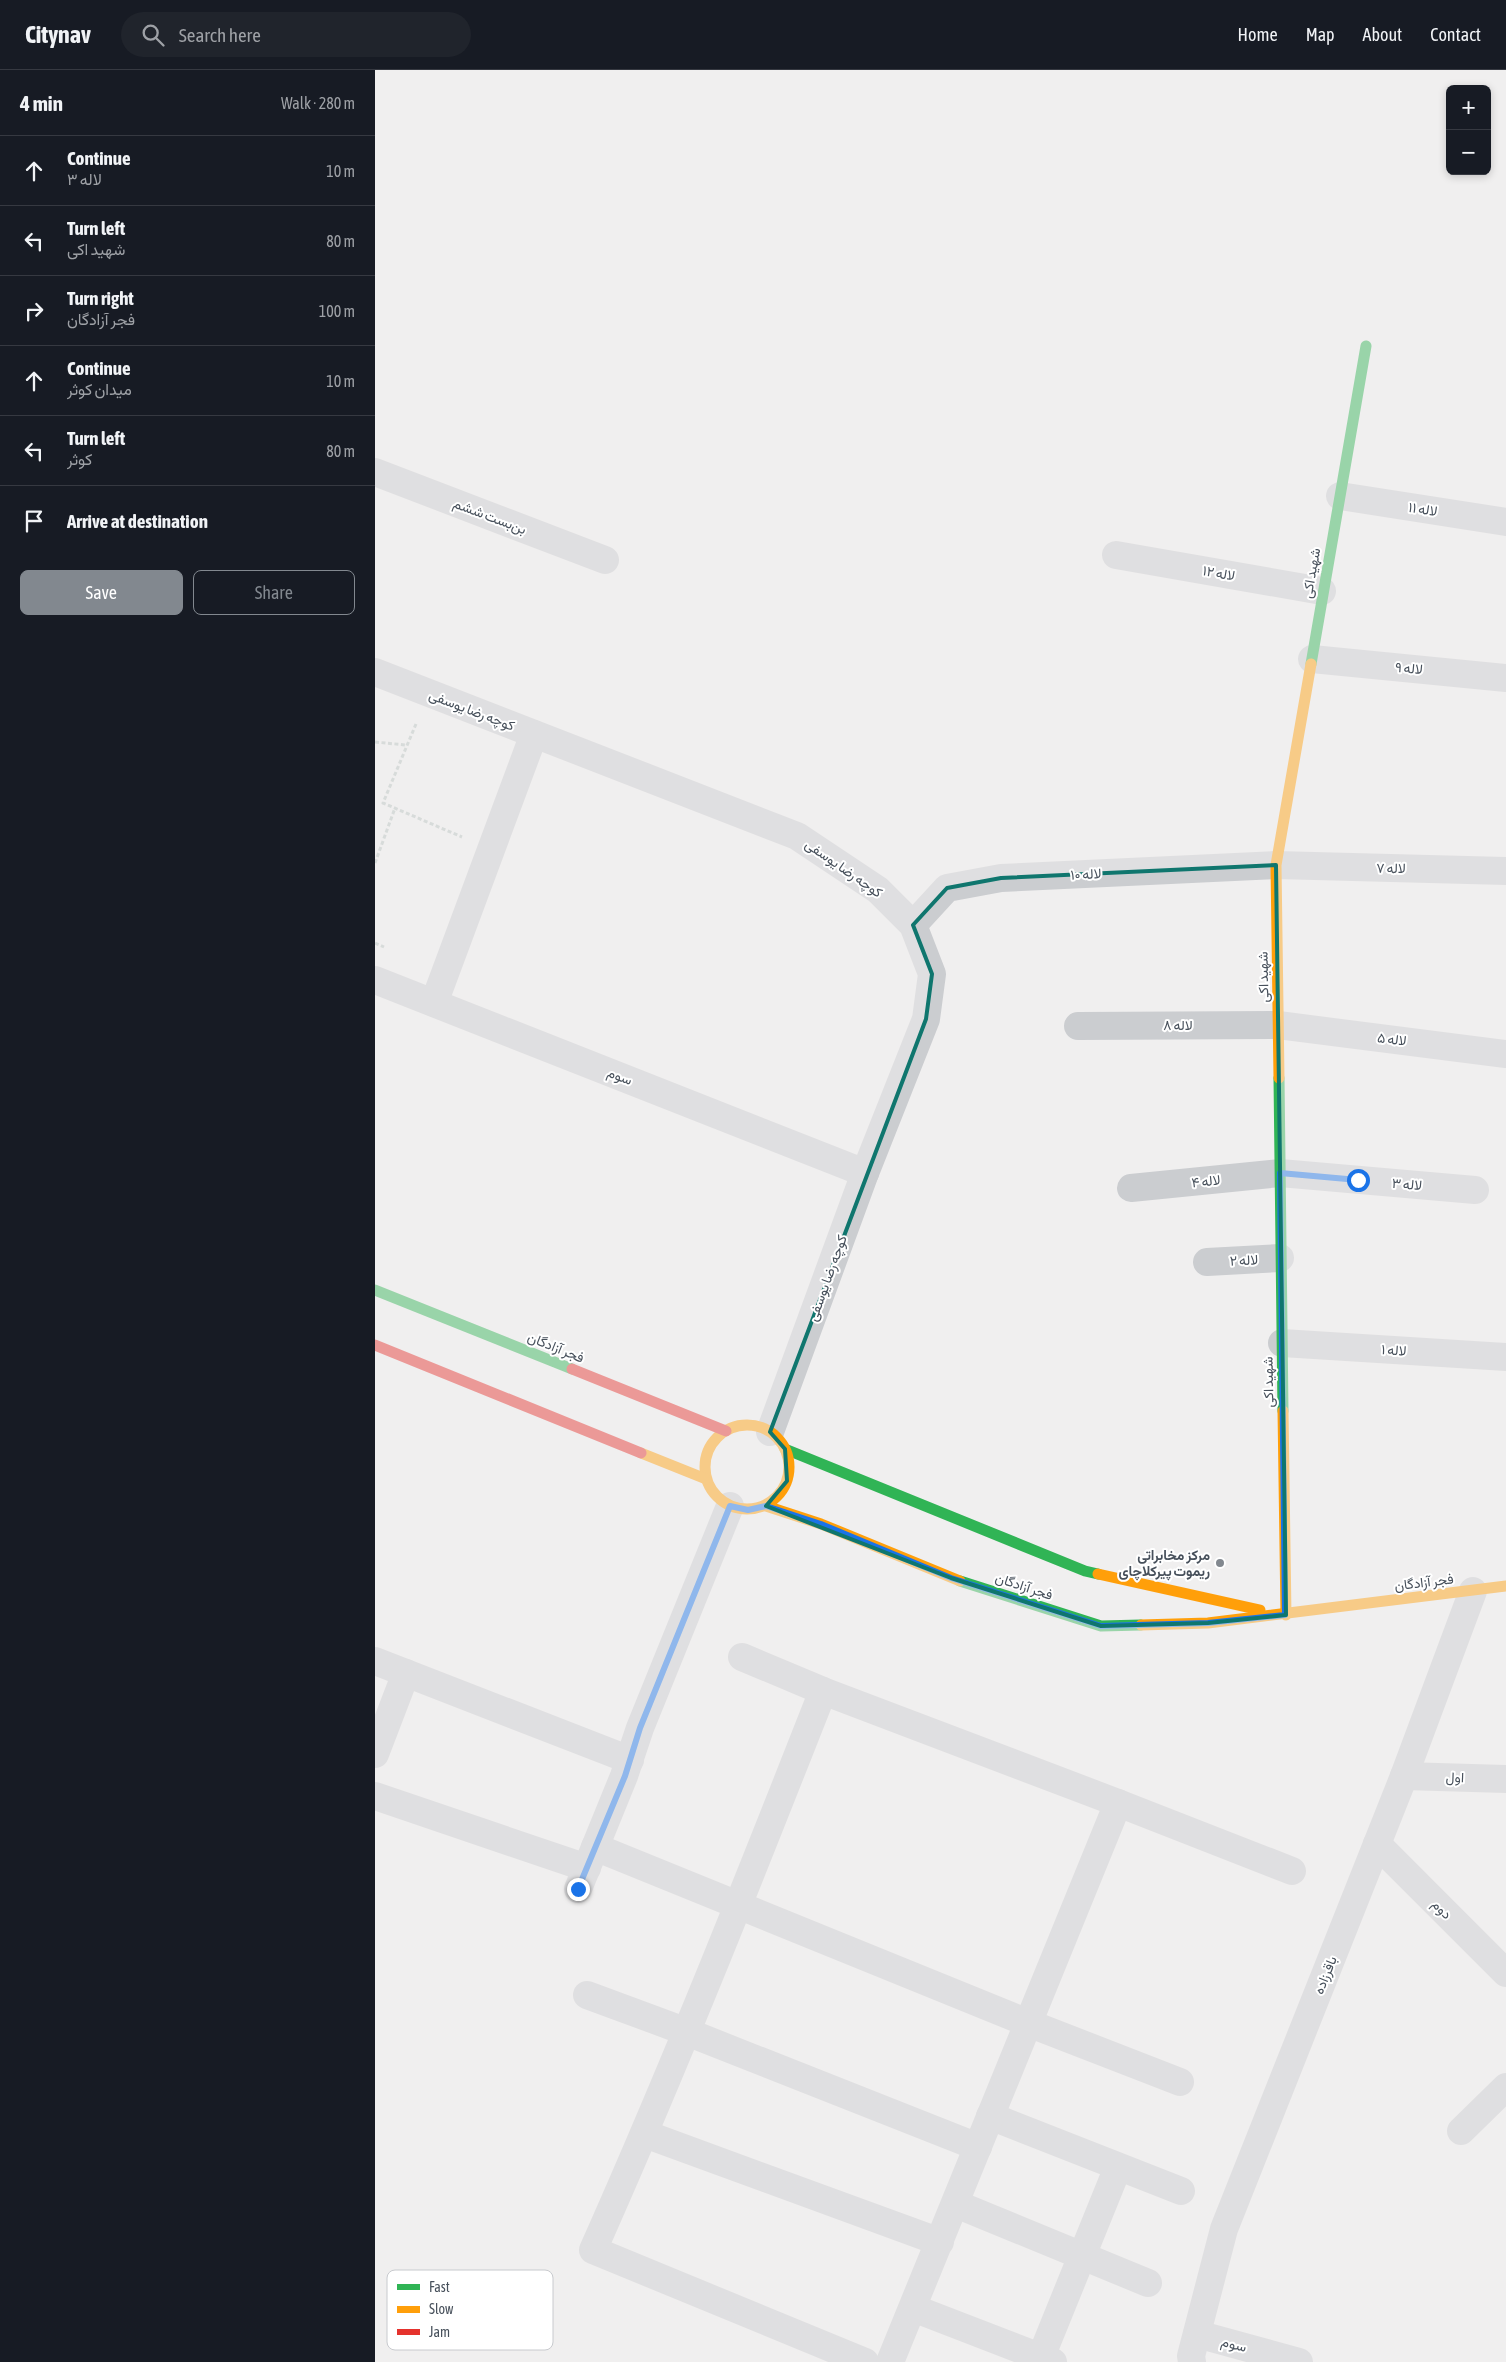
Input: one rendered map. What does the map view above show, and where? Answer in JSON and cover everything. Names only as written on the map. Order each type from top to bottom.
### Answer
[{"type":"street","name":"شهید اکی","points":[[1285,1615],[1276,865],[1366,346]]},
{"type":"street","name":"بن‌بست ششم","points":[[375,472],[605,560]]},
{"type":"street","name":"لاله ۱۱","points":[[1340,496],[1506,522]]},
{"type":"street","name":"لاله ۱۲","points":[[1115,555],[1322,591]]},
{"type":"street","name":"لاله ۹","points":[[1312,659],[1506,678]]},
{"type":"street","name":"کوچه رضا یوسفی","points":[[375,672],[797,836],[878,890],[913,925],[932,974],[926,1019],[865,1173],[778,1440]]},
{"type":"street","points":[[434,1003],[534,734]]},
{"type":"street","name":"لاله ۷","points":[[1276,865],[1506,871]]},
{"type":"street","name":"لاله ۱۰","points":[[913,925],[947,888],[1001,878],[1276,865]]},
{"type":"street","name":"سوم","points":[[375,980],[865,1173]]},
{"type":"street","name":"لاله ۸","points":[[1078,1026],[1278,1025]]},
{"type":"street","name":"لاله ۵","points":[[1278,1025],[1506,1054]]},
{"type":"street","name":"لاله ۴","points":[[1131,1188],[1280,1173]]},
{"type":"street","name":"لاله ۳","points":[[1280,1173],[1475,1190]]},
{"type":"street","name":"لاله ۲","points":[[1207,1262],[1280,1258]]},
{"type":"street","name":"فجر آزادگان","points":[[375,1290],[726,1431]]},
{"type":"street","name":"لاله ۱","points":[[1282,1343],[1506,1357]]},
{"type":"street","points":[[375,1344],[706,1479]]},
{"type":"street","points":[[740,1426],[756,1426],[778,1440],[789,1465],[787,1481],[779,1496],[766,1506],[748,1510],[730,1506],[715,1495],[706,1479],[705,1460],[712,1444],[726,1431],[740,1426]]},
{"type":"street","name":"فجر آزادگان","points":[[778,1440],[1085,1571],[1285,1615]]},
{"type":"street","points":[[587,1868],[630,1760],[640,1728],[730,1506]]},
{"type":"street","name":"فجر آزادگان","points":[[766,1506],[821,1524],[951,1578],[1101,1626],[1208,1623],[1285,1615],[1506,1586]]},
{"type":"street","name":"باقرزاده","points":[[1192,2362],[1191,2356],[1224,2229],[1404,1776],[1473,1591]]},
{"type":"street","points":[[742,1657],[823,1692],[1292,1871]]},
{"type":"street","points":[[375,1661],[630,1760]]},
{"type":"street","points":[[375,1754],[406,1673]]},
{"type":"street","points":[[823,1692],[739,1905],[645,2134],[593,2250],[865,2362]]},
{"type":"street","name":"اول","points":[[1404,1776],[1506,1779]]},
{"type":"street","points":[[375,1796],[587,1868],[739,1905],[1180,2082]]},
{"type":"street","points":[[890,2362],[1118,1803]]},
{"type":"street","name":"دوم","points":[[1377,1844],[1506,1973]]},
{"type":"street","points":[[587,1995],[687,2032],[978,2148]]},
{"type":"street","points":[[1461,2131],[1506,2087]]},
{"type":"street","points":[[990,2116],[1181,2191]]},
{"type":"street","points":[[645,2134],[940,2242]]},
{"type":"street","points":[[913,2308],[1047,2360],[1081,2256],[1118,2167]]},
{"type":"street","points":[[955,2204],[1148,2283]]},
{"type":"street","name":"سوم","points":[[1197,2334],[1299,2362]]},
{"type":"path","points":[[408,720],[425,728]]},
{"type":"path","points":[[416,724],[383,803],[463,838]]},
{"type":"path","points":[[375,742],[407,745]]},
{"type":"path","points":[[375,863],[395,808]]},
{"type":"path","points":[[460,846],[467,828]]},
{"type":"path","points":[[375,943],[391,950]]},
{"type":"highlighted area","points":[[1276,865],[1286,1615],[1208,1623],[1101,1626],[951,1578],[766,1506],[787,1481],[785,1449],[770,1432],[926,1019],[932,974],[913,925],[947,888],[1001,878]]},
{"type":"traffic: fast","points":[[1311,664],[1366,346]]},
{"type":"traffic: fast","points":[[1279,1078],[1283,1411]]},
{"type":"traffic: fast","points":[[375,1290],[572,1369]]},
{"type":"traffic: fast","points":[[785,1449],[1085,1571],[1098,1574]]},
{"type":"traffic: fast","points":[[960,1581],[1101,1626],[1141,1625]]},
{"type":"traffic: slow","points":[[1279,1078],[1276,865],[1311,664]]},
{"type":"traffic: slow","points":[[1283,1411],[1286,1615]]},
{"type":"traffic: slow","points":[[747,1425],[763,1428],[777,1437],[786,1451],[789,1467],[786,1483],[777,1497],[763,1506],[747,1509],[731,1506],[717,1497],[708,1483],[705,1467],[708,1451],[717,1437],[731,1428],[747,1425]]},
{"type":"traffic: slow","points":[[641,1453],[706,1479]]},
{"type":"traffic: slow","points":[[766,1506],[821,1524],[960,1581]]},
{"type":"traffic: slow","points":[[1098,1574],[1260,1610]]},
{"type":"traffic: slow","points":[[1141,1625],[1208,1623],[1506,1586]]},
{"type":"traffic: jam","points":[[375,1345],[641,1453]]},
{"type":"traffic: jam","points":[[572,1369],[726,1431]]},
{"type":"place","name":"مرکز مخابراتی ریموت پیرکلاچای","points":[[1220,1563]]},
{"type":"route","points":[[578,1889],[625,1776],[640,1728],[730,1506],[748,1510],[766,1506],[821,1524],[951,1578],[1101,1626],[1208,1623],[1285,1615],[1280,1173],[1358,1180]]}]
